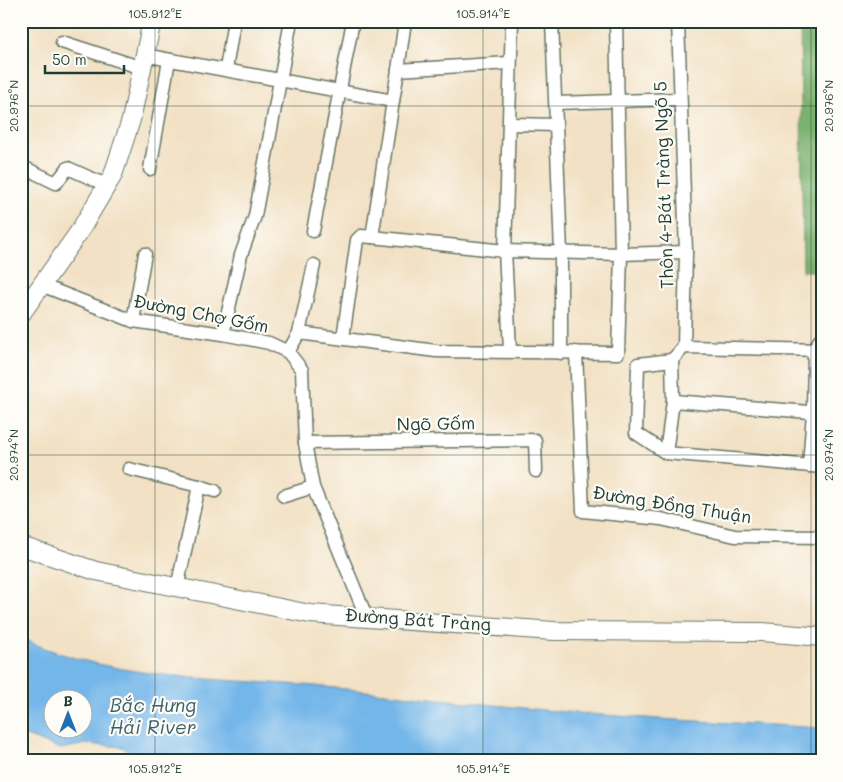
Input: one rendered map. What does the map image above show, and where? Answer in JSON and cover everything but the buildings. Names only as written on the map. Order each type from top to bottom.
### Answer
[{"type":"street","points":[[23,308],[79,232],[112,175],[131,120],[152,21]]},
{"type":"street","points":[[226,69],[234,21]]},
{"type":"street","points":[[223,334],[240,255],[255,216],[282,80],[291,21]]},
{"type":"street","points":[[313,231],[352,21]]},
{"type":"street","points":[[372,236],[405,21]]},
{"type":"street","points":[[510,350],[505,251],[510,124],[509,63],[512,21]]},
{"type":"street","points":[[552,21],[561,253],[561,353]]},
{"type":"street","points":[[616,21],[619,101],[620,254],[618,353]]},
{"type":"street","name":"Thôn 4-Bát Tràng Ngõ 5","points":[[678,21],[686,252],[684,347]]},
{"type":"street","points":[[62,42],[143,61],[169,60],[226,69],[393,101]]},
{"type":"street","points":[[150,169],[169,60]]},
{"type":"street","points":[[398,70],[509,63]]},
{"type":"street","points":[[556,103],[680,99]]},
{"type":"street","points":[[510,124],[556,125]]},
{"type":"street","points":[[21,166],[56,183],[68,168],[106,185]]},
{"type":"street","points":[[343,338],[357,240],[360,236],[505,251],[620,254],[686,252]]},
{"type":"street","points":[[133,321],[145,254]]},
{"type":"street","points":[[288,352],[299,333],[314,265]]},
{"type":"street","name":"Đường Chợ Gốm","points":[[41,285],[133,321],[223,334],[269,343],[288,352],[302,370],[306,443],[312,487],[366,616]]},
{"type":"street","points":[[299,333],[436,350],[618,353],[638,364],[672,360],[684,347],[818,350]]},
{"type":"street","points":[[809,466],[817,413],[818,350],[822,336]]},
{"type":"street","name":"Đường Đồng Thuận","points":[[576,352],[583,511],[661,519],[735,536],[822,537]]},
{"type":"street","points":[[666,453],[673,401],[672,360]]},
{"type":"street","points":[[638,364],[636,432],[666,453],[822,467]]},
{"type":"street","points":[[673,401],[817,413]]},
{"type":"street","name":"Ngõ Gốm","points":[[306,443],[535,440],[536,472]]},
{"type":"street","points":[[129,469],[216,491]]},
{"type":"street","points":[[177,588],[199,486]]},
{"type":"street","points":[[284,496],[312,487]]},
{"type":"street","name":"Đường Bát Tràng","points":[[21,546],[96,572],[310,614],[366,616],[554,631],[762,632],[822,637]]},
{"type":"green space","points":[[800,21],[822,21],[822,271],[803,271]]},
{"type":"water","name":"Bắc Hưng Hải River","points":[[21,638],[56,652],[92,663],[166,675],[316,686],[567,712],[822,728],[822,761],[435,761],[432,755],[424,754],[422,761],[135,759],[123,747],[86,744],[61,749],[21,734]]}]
